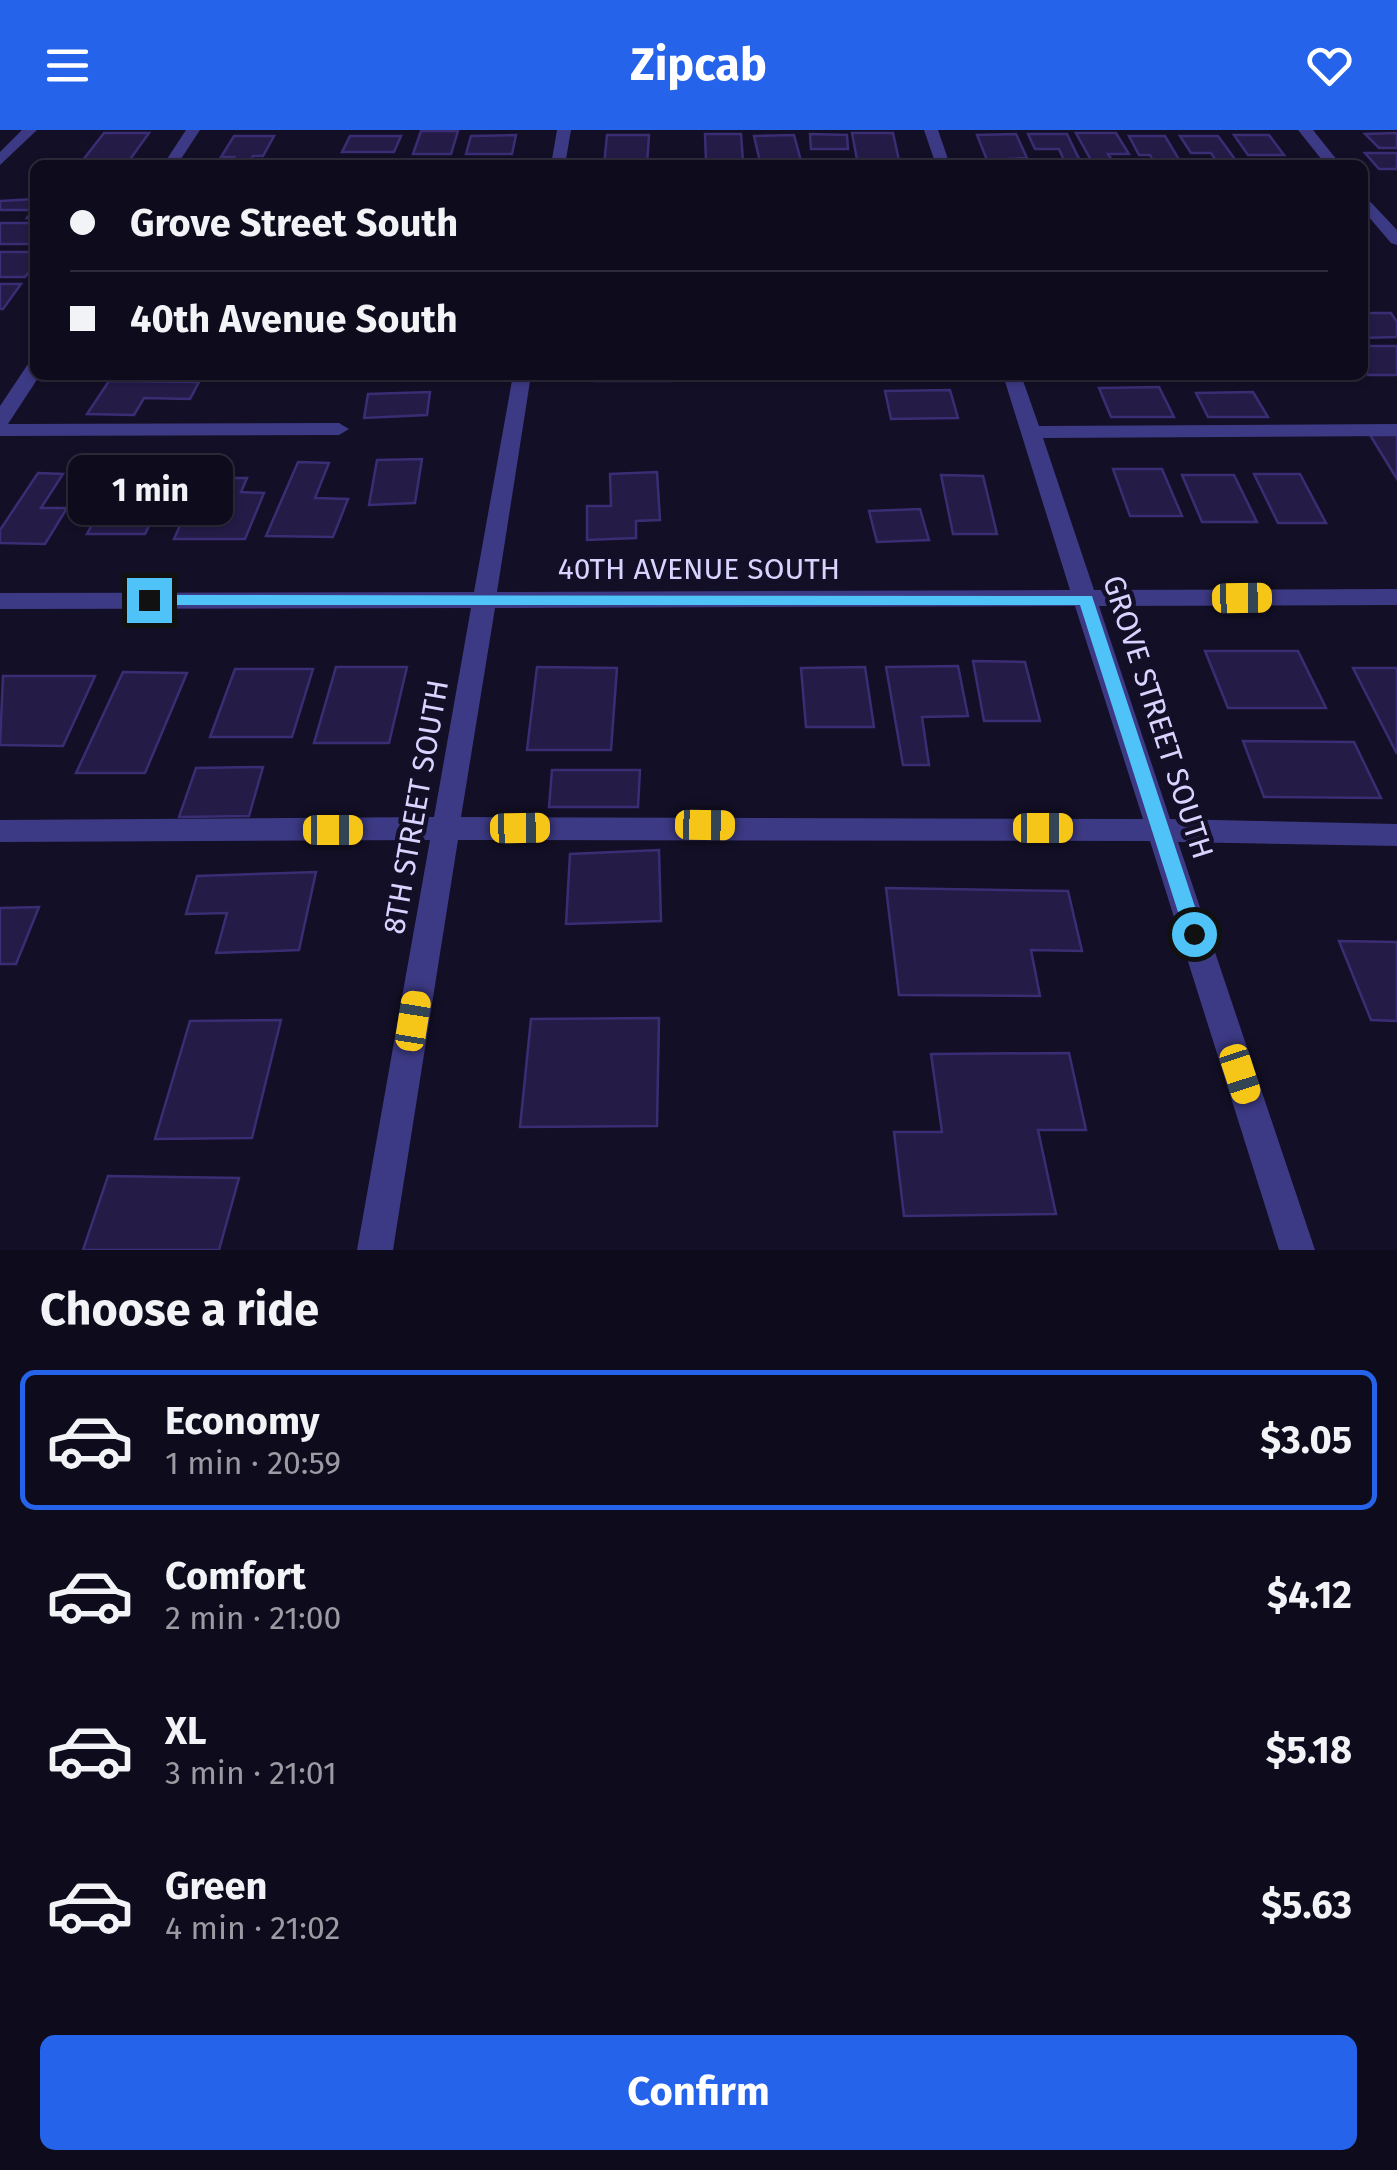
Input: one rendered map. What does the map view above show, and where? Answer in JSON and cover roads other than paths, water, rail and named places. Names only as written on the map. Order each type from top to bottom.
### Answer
[{"type":"street","points":[[0,161],[30,130]]},
{"type":"street","points":[[173,160],[193,130]]},
{"type":"street","points":[[559,160],[564,130]]},
{"type":"street","points":[[932,130],[941,160]]},
{"type":"street","points":[[1305,130],[1330,160]]},
{"type":"street","points":[[1368,204],[1393,231]]},
{"type":"street","points":[[0,421],[30,376]]},
{"type":"street","name":"8TH STREET SOUTH","points":[[375,1250],[521,380]]},
{"type":"street","name":"GROVE STREET SOUTH","points":[[1014,380],[1297,1250]]},
{"type":"street","points":[[0,430],[339,429]]},
{"type":"street","points":[[1030,432],[1397,430]]},
{"type":"street","name":"40TH AVENUE SOUTH","points":[[0,601],[1397,597]]},
{"type":"street","points":[[0,831],[445,830],[669,824],[1160,828],[1397,835]]}]
